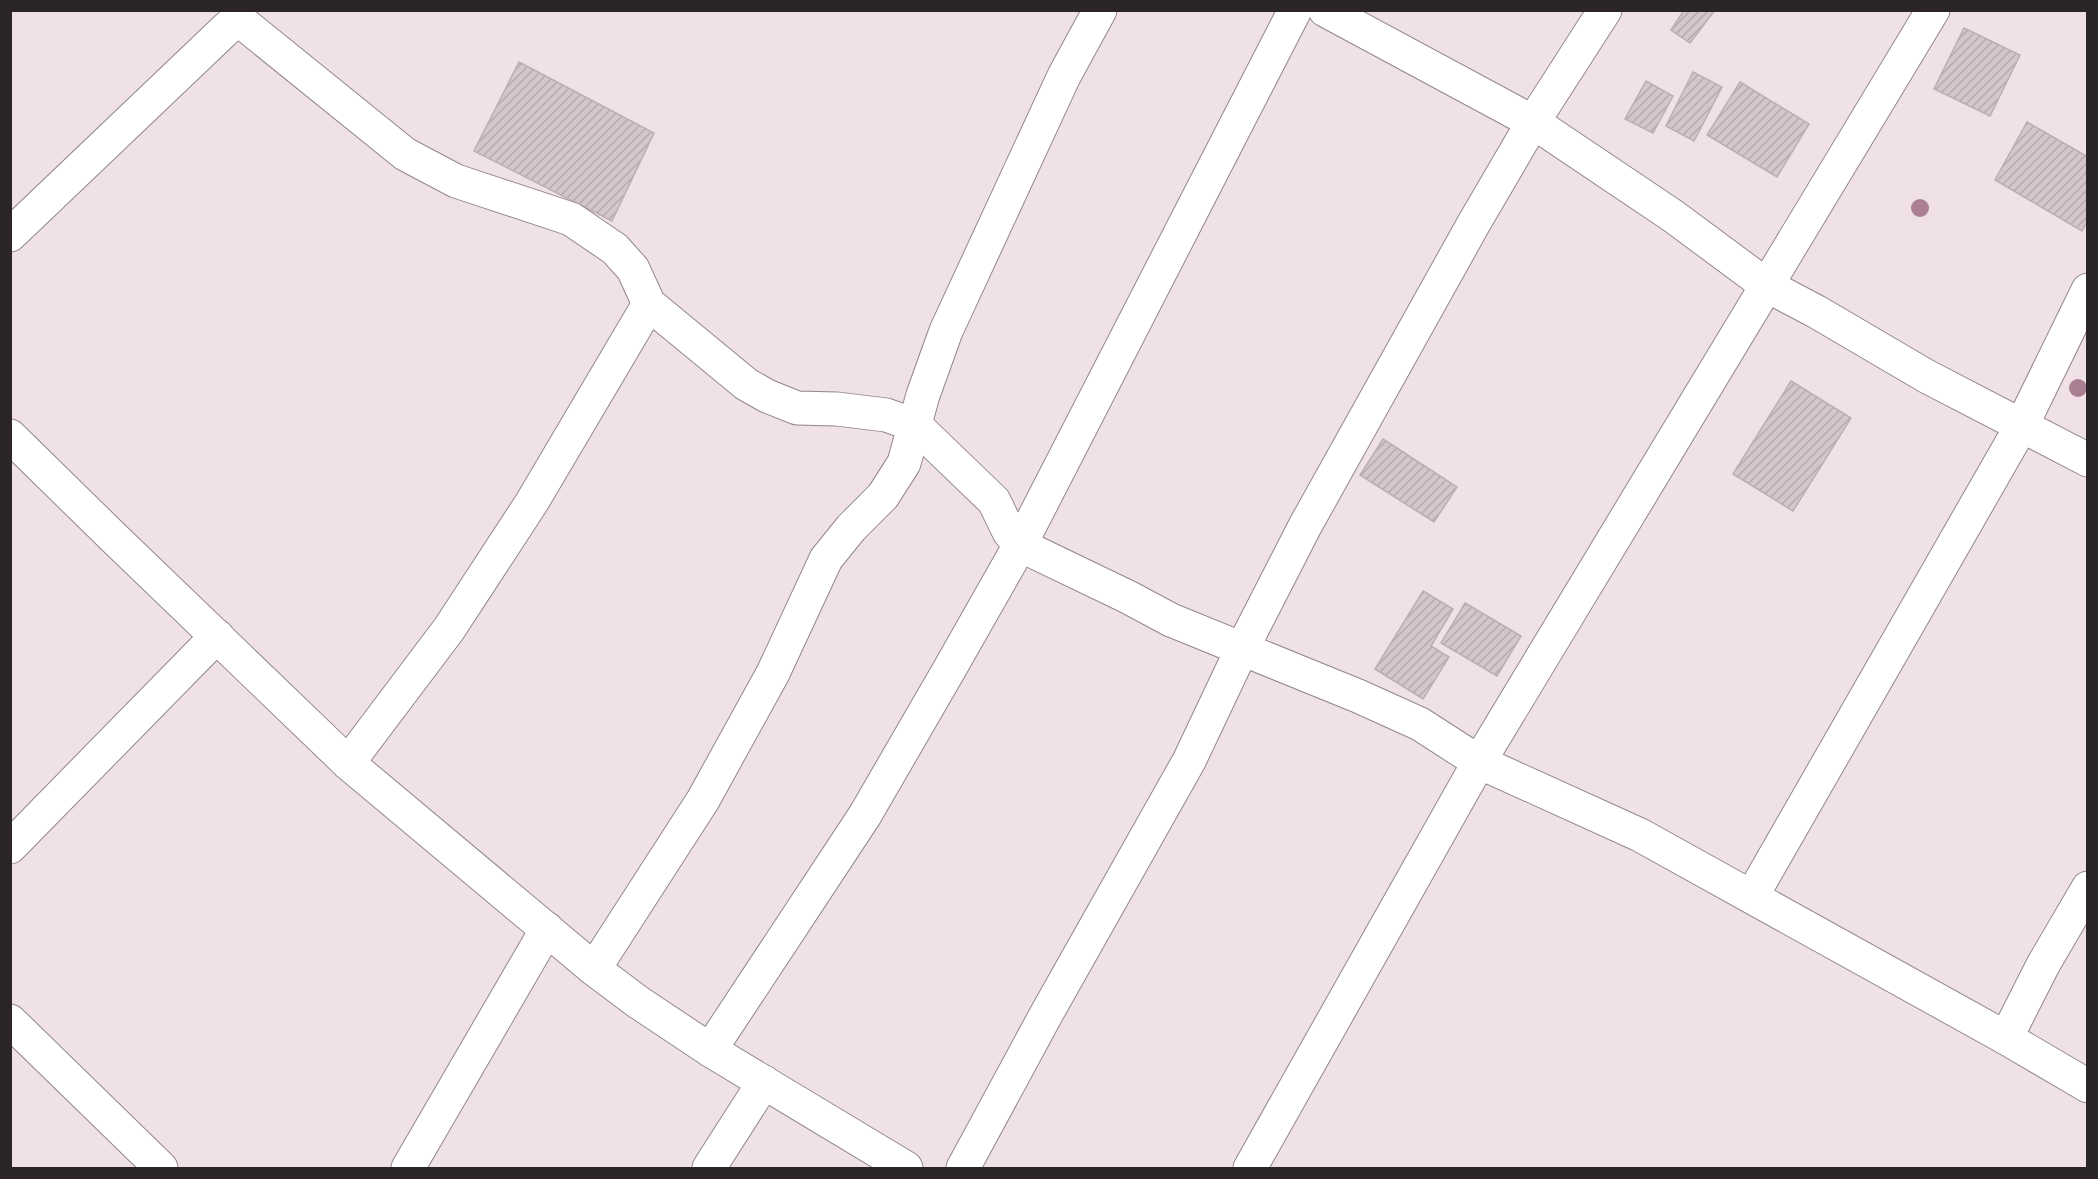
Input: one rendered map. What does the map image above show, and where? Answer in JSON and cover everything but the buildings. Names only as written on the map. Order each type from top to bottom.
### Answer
[{"type":"street","points":[[594,969],[703,800],[773,673],[826,559],[851,528],[883,496],[904,463],[923,395],[946,332],[1064,76],[1101,10]]},
{"type":"street","points":[[710,1050],[866,815],[1020,545],[1295,10]]},
{"type":"street","points":[[1325,10],[1533,123],[1673,216],[1766,285],[1926,376],[2088,460]]},
{"type":"street","points":[[963,1168],[1048,1011],[1190,760],[1242,649],[1305,526],[1474,223],[1533,123],[1605,10]]},
{"type":"street","points":[[1250,1168],[1479,762],[1933,10]]},
{"type":"street","points":[[10,235],[238,17],[243,24],[251,28],[405,154],[456,181],[570,219],[615,249],[633,269],[649,304],[747,384],[767,396],[797,408],[837,409],[886,416],[915,425],[994,501],[1009,532],[1020,545],[1171,620],[1358,696],[1420,724],[1479,762],[1640,835],[2088,1086]]},
{"type":"street","points":[[1752,896],[2022,425],[2088,290]]},
{"type":"street","points":[[348,763],[449,629],[532,502],[649,304]]},
{"type":"street","points":[[10,436],[348,763],[594,969],[638,1002],[710,1050],[906,1168]]},
{"type":"street","points":[[10,847],[217,636]]},
{"type":"street","points":[[2006,1038],[2043,965],[2088,888]]},
{"type":"street","points":[[408,1168],[547,929]]},
{"type":"street","points":[[10,1021],[161,1168]]},
{"type":"street","points":[[709,1168],[764,1082]]}]
